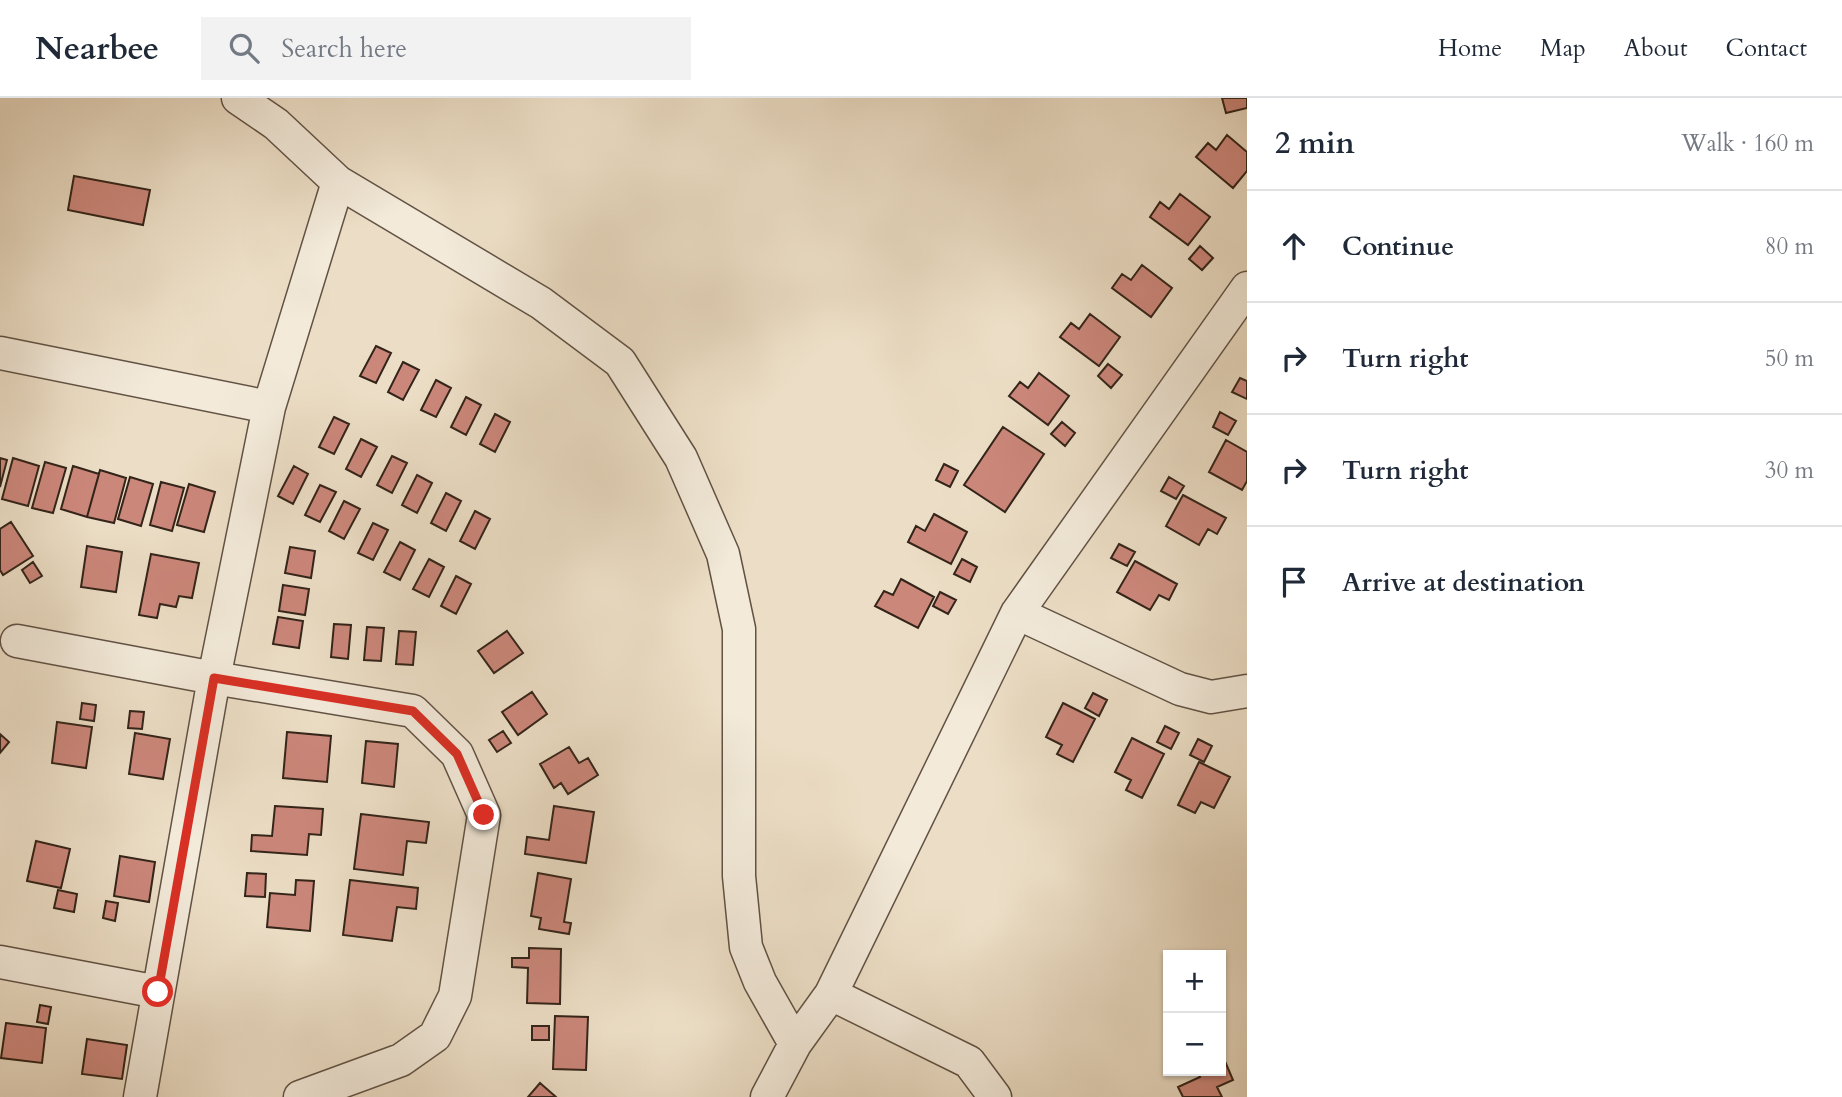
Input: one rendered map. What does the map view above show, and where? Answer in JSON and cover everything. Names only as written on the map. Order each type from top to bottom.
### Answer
[{"type":"street","points":[[239,98],[276,124],[338,182],[541,303],[620,362],[681,458],[723,555],[738,629],[739,876],[746,947],[760,982],[795,1044]]},
{"type":"street","points":[[140,1097],[214,678],[269,407],[338,182]]},
{"type":"street","points":[[767,1097],[795,1044],[831,994],[1017,613],[1242,306]]},
{"type":"street","points":[[0,352],[269,407]]},
{"type":"street","points":[[1017,613],[1180,689],[1211,697],[1247,691]]},
{"type":"street","points":[[17,641],[214,678],[413,711],[457,754],[484,815],[455,996],[435,1036],[401,1060],[300,1097]]},
{"type":"street","points":[[0,962],[158,992]]},
{"type":"street","points":[[831,994],[969,1062],[995,1097]]},
{"type":"building","points":[[1222,98],[1247,98],[1247,108],[1226,113]]},
{"type":"building","points":[[1227,135],[1247,152],[1247,171],[1233,188],[1196,157],[1208,143],[1216,150]]},
{"type":"building","points":[[74,176],[150,190],[143,225],[68,210]]},
{"type":"building","points":[[1180,194],[1210,217],[1188,245],[1150,217],[1160,202],[1169,209]]},
{"type":"building","points":[[1200,246],[1213,258],[1202,270],[1189,259]]},
{"type":"building","points":[[1142,265],[1172,288],[1151,317],[1112,288],[1122,274],[1131,280]]},
{"type":"building","points":[[1090,314],[1120,337],[1099,366],[1060,337],[1071,323],[1079,329]]},
{"type":"building","points":[[376,346],[391,353],[376,383],[360,376]]},
{"type":"building","points":[[403,362],[419,370],[403,400],[388,392]]},
{"type":"building","points":[[1108,364],[1122,375],[1111,388],[1098,376]]},
{"type":"building","points":[[1039,373],[1069,396],[1048,425],[1009,396],[1020,382],[1028,388]]},
{"type":"building","points":[[1240,378],[1247,381],[1247,399],[1232,392]]},
{"type":"building","points":[[436,380],[451,388],[436,417],[421,410]]},
{"type":"building","points":[[466,397],[481,405],[466,435],[451,427]]},
{"type":"building","points":[[1220,412],[1236,421],[1228,435],[1213,427]]},
{"type":"building","points":[[495,414],[510,422],[495,452],[480,444]]},
{"type":"building","points":[[334,417],[349,424],[334,454],[319,447]]},
{"type":"building","points":[[1062,422],[1075,433],[1065,446],[1051,434]]},
{"type":"building","points":[[1003,427],[1044,454],[1005,512],[964,485]]},
{"type":"building","points":[[361,439],[377,447],[361,477],[346,469]]},
{"type":"building","points":[[1226,440],[1247,452],[1247,481],[1242,490],[1209,472]]},
{"type":"building","points":[[392,456],[407,463],[392,493],[377,485]]},
{"type":"building","points":[[0,458],[7,460],[0,487]]},
{"type":"building","points":[[13,458],[39,466],[28,506],[2,499]]},
{"type":"building","points":[[45,462],[66,468],[53,513],[32,508]]},
{"type":"building","points":[[944,464],[958,471],[950,487],[936,480]]},
{"type":"building","points":[[73,466],[99,474],[87,517],[61,509]]},
{"type":"building","points":[[294,466],[308,474],[293,504],[278,496]]},
{"type":"building","points":[[100,470],[126,478],[114,523],[87,517]]},
{"type":"building","points":[[417,475],[432,483],[417,513],[402,505]]},
{"type":"building","points":[[130,477],[153,484],[141,526],[118,519]]},
{"type":"building","points":[[1169,477],[1184,486],[1176,499],[1161,491]]},
{"type":"building","points":[[161,482],[184,488],[172,531],[150,525]]},
{"type":"building","points":[[189,484],[215,492],[204,532],[177,525]]},
{"type":"building","points":[[320,485],[336,492],[320,522],[305,515]]},
{"type":"building","points":[[446,493],[461,501],[446,531],[431,523]]},
{"type":"building","points":[[1183,495],[1226,518],[1217,534],[1208,529],[1199,545],[1166,526]]},
{"type":"building","points":[[344,501],[360,509],[344,539],[329,531]]},
{"type":"building","points":[[475,511],[490,519],[475,549],[460,541]]},
{"type":"building","points":[[934,514],[967,532],[951,564],[908,542],[916,526],[925,531]]},
{"type":"building","points":[[11,522],[33,556],[3,575],[0,570],[0,529]]},
{"type":"building","points":[[373,523],[388,530],[373,560],[358,553]]},
{"type":"building","points":[[400,542],[415,550],[400,580],[384,572]]},
{"type":"building","points":[[1119,544],[1135,552],[1127,566],[1111,558]]},
{"type":"building","points":[[87,546],[122,552],[116,592],[81,587]]},
{"type":"building","points":[[290,547],[315,551],[311,578],[285,573]]},
{"type":"building","points":[[151,554],[199,563],[192,598],[179,596],[176,607],[160,604],[157,618],[139,615]]},
{"type":"building","points":[[429,559],[444,567],[429,597],[413,589]]},
{"type":"building","points":[[962,559],[977,567],[970,582],[954,574]]},
{"type":"building","points":[[1135,561],[1177,584],[1169,600],[1159,595],[1150,610],[1117,592]]},
{"type":"building","points":[[33,562],[42,576],[30,583],[22,570]]},
{"type":"building","points":[[456,576],[471,584],[456,614],[441,606]]},
{"type":"building","points":[[901,579],[934,597],[918,628],[875,606],[884,591],[893,595]]},
{"type":"building","points":[[283,585],[309,589],[305,615],[279,611]]},
{"type":"building","points":[[940,592],[956,600],[948,614],[933,606]]},
{"type":"building","points":[[278,617],[303,621],[299,648],[273,644]]},
{"type":"building","points":[[334,624],[351,625],[348,659],[331,657]]},
{"type":"building","points":[[367,627],[384,628],[381,661],[364,660]]},
{"type":"building","points":[[399,631],[416,632],[413,665],[396,664]]},
{"type":"building","points":[[507,631],[523,653],[494,673],[478,651]]},
{"type":"building","points":[[532,692],[547,714],[518,735],[502,712]]},
{"type":"building","points":[[1093,693],[1107,700],[1099,716],[1085,708]]},
{"type":"building","points":[[82,703],[96,705],[94,721],[80,719]]},
{"type":"building","points":[[1063,703],[1095,719],[1073,762],[1057,754],[1062,745],[1046,737]]},
{"type":"building","points":[[130,711],[144,712],[142,729],[128,728]]},
{"type":"building","points":[[57,722],[92,727],[86,768],[52,763]]},
{"type":"building","points":[[1165,726],[1179,733],[1171,749],[1157,742]]},
{"type":"building","points":[[503,731],[511,743],[497,752],[489,740]]},
{"type":"building","points":[[287,732],[331,736],[327,782],[283,778]]},
{"type":"building","points":[[135,733],[170,739],[163,779],[129,774]]},
{"type":"building","points":[[0,734],[9,742],[0,753]]},
{"type":"building","points":[[1132,738],[1164,754],[1142,798],[1126,790],[1131,780],[1115,772]]},
{"type":"building","points":[[1198,739],[1212,746],[1204,762],[1190,755]]},
{"type":"building","points":[[366,741],[398,744],[394,787],[362,783]]},
{"type":"building","points":[[569,747],[579,763],[588,758],[598,775],[568,794],[561,783],[554,788],[540,764]]},
{"type":"building","points":[[1199,762],[1230,777],[1214,808],[1201,802],[1195,813],[1178,805]]},
{"type":"building","points":[[275,806],[323,809],[321,835],[309,834],[307,855],[251,851],[252,835],[272,836]]},
{"type":"building","points":[[554,806],[594,812],[586,863],[525,854],[527,837],[549,840]]},
{"type":"building","points":[[361,814],[429,822],[426,843],[407,841],[403,875],[354,869]]},
{"type":"building","points":[[36,841],[70,849],[61,888],[27,881]]},
{"type":"building","points":[[120,856],[155,862],[149,902],[114,896]]},
{"type":"building","points":[[247,873],[266,874],[265,897],[245,896]]},
{"type":"building","points":[[538,873],[571,879],[564,922],[571,923],[569,934],[539,929],[541,918],[531,916]]},
{"type":"building","points":[[296,880],[314,881],[310,931],[267,927],[270,893],[295,895]]},
{"type":"building","points":[[350,880],[418,888],[416,909],[397,907],[392,941],[343,935]]},
{"type":"building","points":[[58,890],[77,894],[74,912],[54,908]]},
{"type":"building","points":[[106,901],[118,903],[115,921],[103,918]]},
{"type":"building","points":[[529,948],[561,949],[560,1004],[527,1003],[528,968],[512,967],[512,958],[529,958]]},
{"type":"building","points":[[40,1005],[51,1007],[48,1024],[37,1022]]},
{"type":"building","points":[[555,1016],[588,1017],[586,1070],[553,1069]]},
{"type":"building","points":[[6,1023],[46,1028],[42,1063],[1,1058]]},
{"type":"building","points":[[532,1026],[549,1026],[549,1040],[532,1040]]},
{"type":"building","points":[[87,1039],[127,1045],[122,1079],[82,1074]]},
{"type":"building","points":[[1226,1064],[1233,1080],[1217,1087],[1222,1097],[1183,1097],[1178,1087],[1200,1077],[1226,1076]]},
{"type":"building","points":[[540,1083],[556,1097],[528,1097]]},
{"type":"route","points":[[158,992],[214,678],[413,711],[457,754],[484,815]]}]
